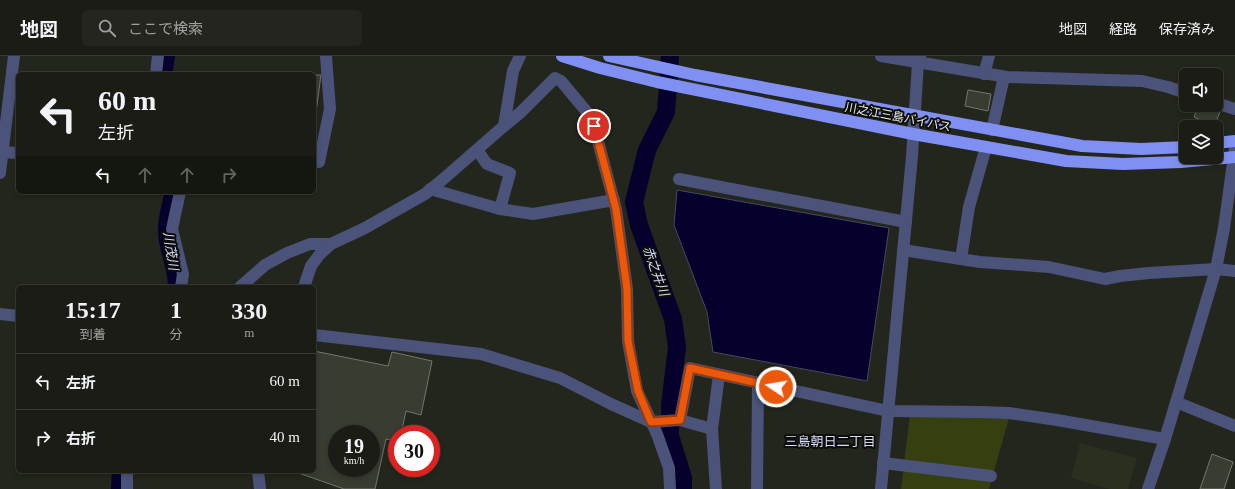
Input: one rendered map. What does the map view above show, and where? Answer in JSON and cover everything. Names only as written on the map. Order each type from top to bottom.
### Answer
[{"type":"highway","name":"川之江三島バイパス","points":[[562,56],[600,68],[657,82],[912,134],[1066,161],[1123,164],[1234,160]]},
{"type":"highway","name":"川之江三島バイパス","points":[[609,56],[695,75],[1082,146],[1141,149],[1179,147]]},
{"type":"highway","points":[[1223,142],[1235,140]]},
{"type":"street","points":[[0,173],[1,152],[14,56]]},
{"type":"street","points":[[156,72],[158,56]]},
{"type":"street","points":[[319,162],[330,109],[326,56]]},
{"type":"street","points":[[504,126],[513,71],[520,56]]},
{"type":"street","points":[[882,56],[919,59],[984,74],[1004,77],[1142,81],[1179,91]]},
{"type":"street","points":[[984,74],[989,56]]},
{"type":"street","points":[[881,489],[912,156],[912,134],[919,59]]},
{"type":"street","points":[[992,130],[1004,77]]},
{"type":"street","points":[[305,285],[311,266],[320,254],[331,244],[365,228],[425,194],[521,112],[555,78],[561,80],[586,111],[594,126],[614,200],[627,289],[628,341],[638,391],[656,422],[657,434],[669,468],[670,489]]},
{"type":"street","points":[[1223,105],[1235,109]]},
{"type":"street","points":[[961,259],[969,207],[986,147]]},
{"type":"street","points":[[477,150],[487,164],[510,172],[500,209]]},
{"type":"street","points":[[1,152],[16,153]]},
{"type":"street","points":[[1148,489],[1165,439],[1216,269],[1224,228],[1234,160]]},
{"type":"street","points":[[679,179],[906,222]]},
{"type":"street","points":[[430,189],[500,209],[533,214],[614,200]]},
{"type":"street","points":[[180,194],[172,229],[183,274],[182,285]]},
{"type":"street","points":[[242,285],[265,265],[287,253],[310,244],[331,244]]},
{"type":"street","points":[[903,250],[980,262],[1048,267],[1105,279],[1142,274],[1216,269],[1235,271]]},
{"type":"street","points":[[0,314],[16,316]]},
{"type":"street","points":[[316,334],[482,354],[560,378],[611,404],[656,422],[677,420],[712,428]]},
{"type":"street","points":[[677,420],[690,368],[888,411],[980,412],[1009,414],[1057,420],[1165,439]]},
{"type":"street","points":[[716,489],[712,428],[719,375]]},
{"type":"street","points":[[757,489],[758,383]]},
{"type":"street","points":[[1176,402],[1235,426]]},
{"type":"street","points":[[883,463],[991,476]]},
{"type":"street","points":[[127,473],[127,489]]},
{"type":"street","points":[[258,473],[260,489]]},
{"type":"shaded area","points":[[677,190],[889,228],[867,381],[713,352],[707,312],[674,225]]},
{"type":"shaded area","points":[[1080,443],[1137,458],[1128,489],[1110,489],[1071,478]]},
{"type":"green space","points":[[910,414],[1009,418],[989,489],[901,489]]},
{"type":"building","points":[[316,75],[321,75],[316,112]]},
{"type":"building","points":[[968,90],[991,94],[988,111],[965,106]]},
{"type":"building","points":[[1196,112],[1220,112],[1217,120],[1201,120],[1194,117]]},
{"type":"building","points":[[316,351],[388,366],[392,352],[432,361],[421,415],[406,411],[403,425],[388,425],[388,439],[386,439],[380,466],[380,425],[328,425],[328,477],[378,477],[375,489],[344,489],[299,473],[316,473]]},
{"type":"building","points":[[1212,454],[1233,462],[1224,489],[1200,489]]},
{"type":"waterway","name":"川茂川","points":[[163,72],[166,56]]},
{"type":"waterway","name":"赤之井川","points":[[670,56],[666,112],[647,150],[634,202],[639,225],[673,319],[677,347],[670,405],[670,436],[683,478],[683,489]]},
{"type":"waterway","name":"川茂川","points":[[174,194],[168,216],[167,235],[174,264],[177,285]]},
{"type":"waterway","name":"川茂川","points":[[120,489],[121,473]]},
{"type":"district","name":"三島朝日二丁目","points":[[830,441]]},
{"type":"route","points":[[594,126],[616,209],[627,289],[628,341],[638,391],[651,422],[680,420],[690,368],[776,387]]}]
